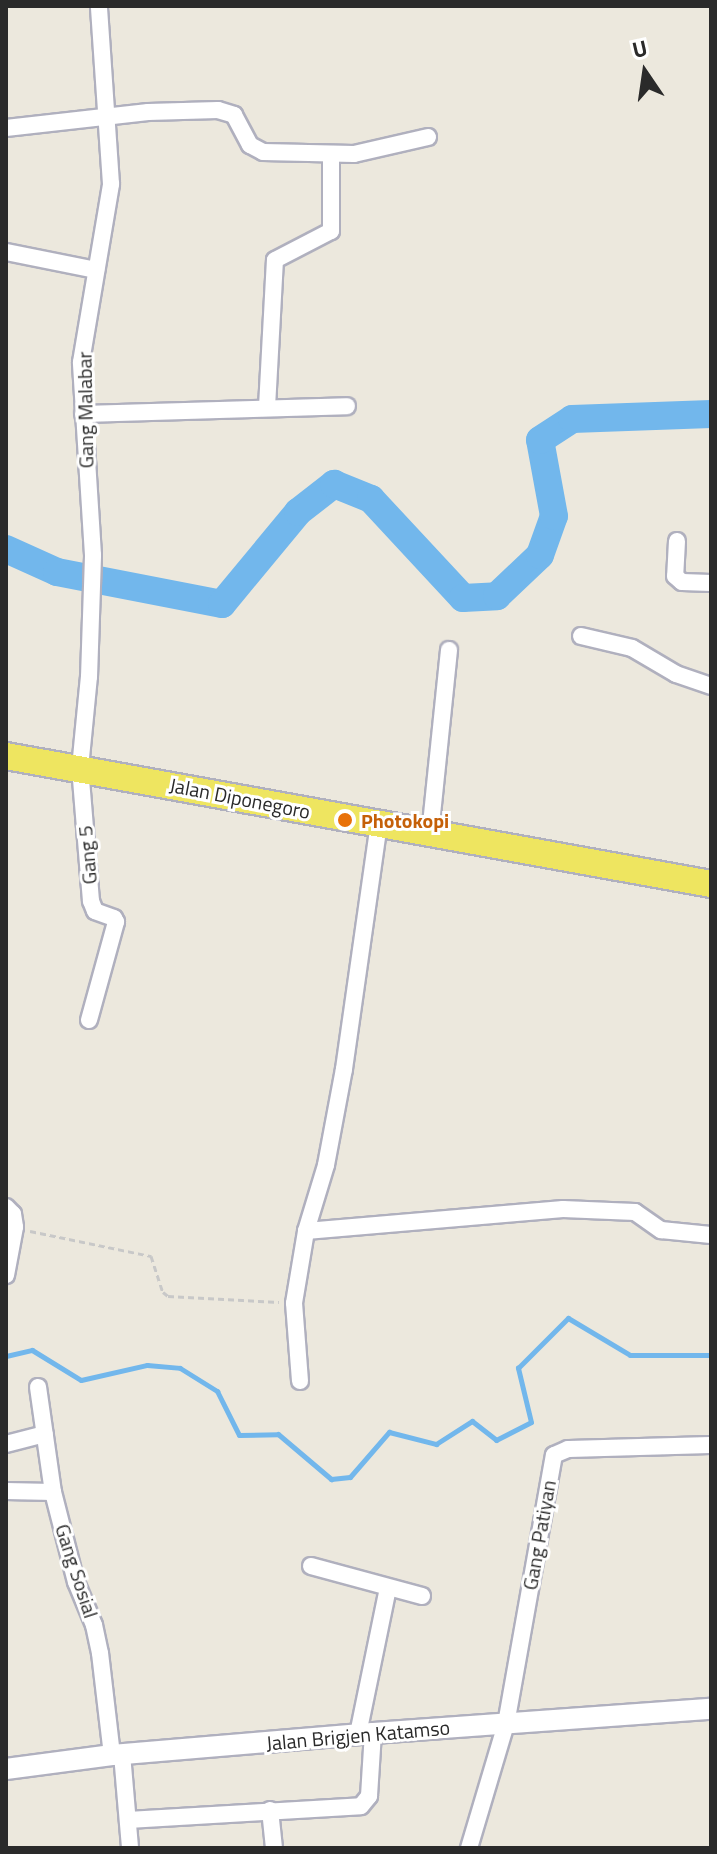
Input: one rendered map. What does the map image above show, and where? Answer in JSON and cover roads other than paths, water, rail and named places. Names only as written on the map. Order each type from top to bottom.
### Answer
[{"type":"main road","name":"Jalan Diponegoro","points":[[6,756],[711,884]]},
{"type":"street","name":"Gang Malabar","points":[[80,768],[92,616],[93,555],[81,362],[111,184],[99,6]]},
{"type":"street","points":[[6,128],[106,116],[218,110],[238,119],[255,149],[331,155],[367,152],[428,137]]},
{"type":"street","points":[[267,407],[275,260],[331,231],[331,155]]},
{"type":"street","points":[[6,252],[96,270]]},
{"type":"street","points":[[83,414],[347,406]]},
{"type":"street","points":[[677,541],[675,576],[682,582],[711,583]]},
{"type":"street","points":[[581,636],[632,648],[676,674],[711,686]]},
{"type":"street","points":[[430,834],[449,650]]},
{"type":"street","name":"Gang 5","points":[[80,768],[91,901],[95,911],[114,918],[116,922],[89,1020]]},
{"type":"street","points":[[300,1381],[294,1303],[306,1231],[326,1165],[344,1069],[379,824]]},
{"type":"street","points":[[6,1207],[13,1214],[15,1227],[6,1275]]},
{"type":"street","points":[[306,1231],[563,1209],[635,1212],[655,1229],[711,1235]]},
{"type":"street","name":"Gang Sosial","points":[[38,1387],[53,1492],[76,1582],[94,1625],[128,1820],[130,1848]]},
{"type":"street","points":[[6,1444],[45,1434]]},
{"type":"street","name":"Gang Patiyan","points":[[506,1724],[554,1455],[568,1449],[711,1445]]},
{"type":"street","points":[[6,1491],[53,1492]]},
{"type":"street","points":[[311,1566],[422,1596]]},
{"type":"street","points":[[128,1820],[366,1803],[365,1733],[388,1588]]},
{"type":"street","name":"Jalan Brigjen Katamso","points":[[6,1769],[117,1755],[365,1733],[711,1709]]},
{"type":"street","points":[[469,1848],[506,1724]]},
{"type":"street","points":[[270,1810],[274,1848]]},
{"type":"waterway","points":[[6,549],[57,572],[222,604],[298,512],[334,484],[371,499],[463,598],[497,596],[540,555],[554,516],[540,440],[572,419],[711,414]]},
{"type":"waterway","points":[[6,1356],[32,1350],[81,1380],[147,1365],[180,1368],[217,1391],[239,1435],[278,1434],[331,1479],[350,1477],[389,1432],[436,1444],[472,1421],[496,1440],[531,1422],[518,1368],[568,1318],[630,1355],[711,1355]]},
{"type":"place","name":"Photokopi","points":[[345,820]]}]
